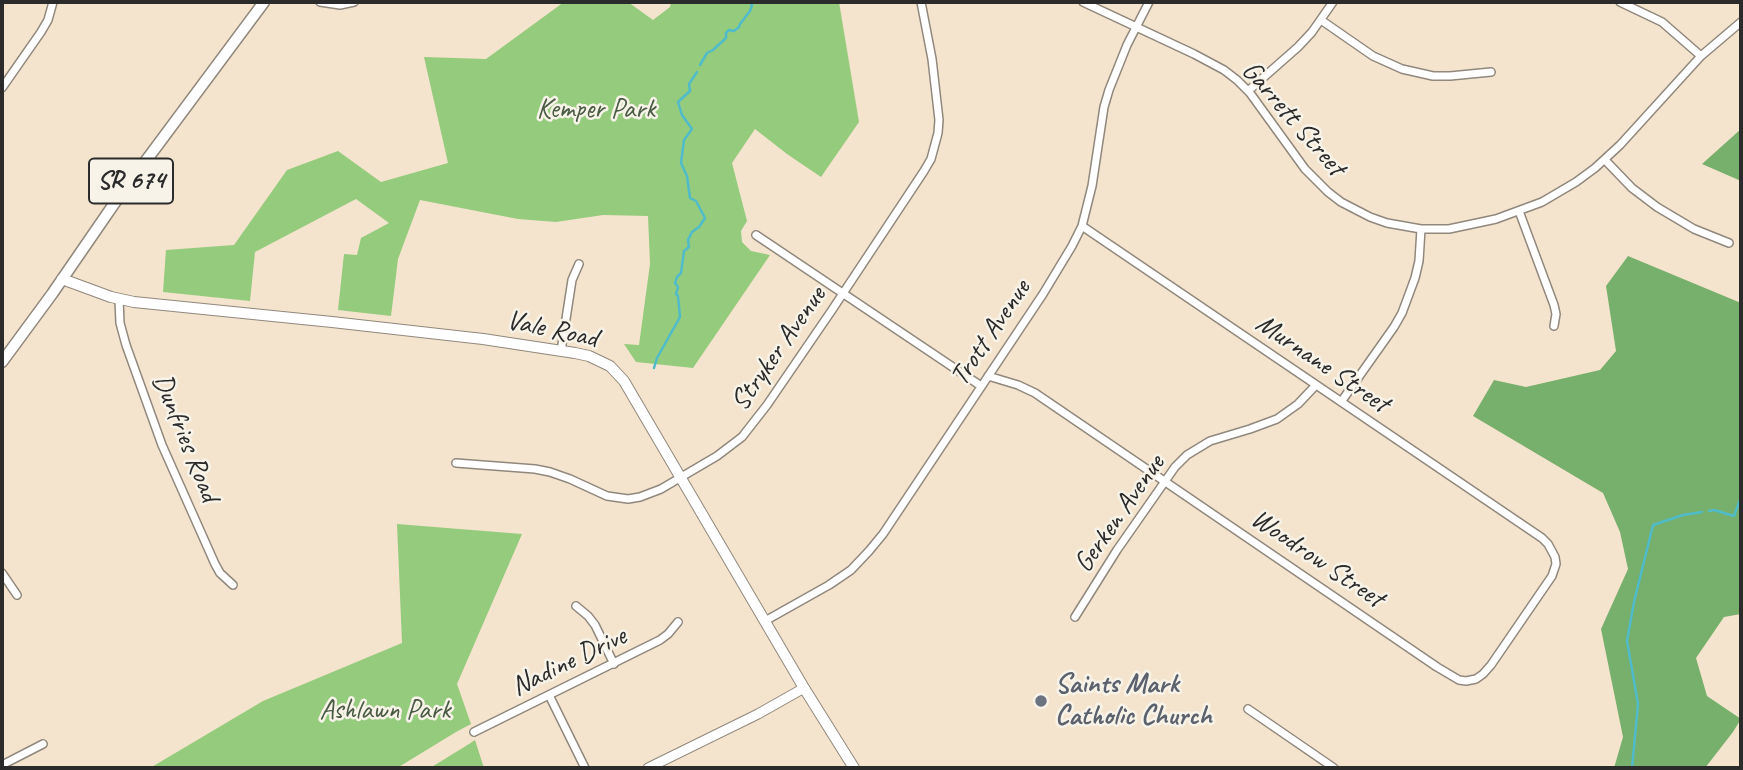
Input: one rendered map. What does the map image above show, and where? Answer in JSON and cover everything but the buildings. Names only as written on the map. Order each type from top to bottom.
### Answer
[{"type":"main road","name":"SR 674","points":[[2,362],[116,201],[264,2]]},
{"type":"main road","name":"Vale Road","points":[[62,279],[119,299],[158,305],[483,339],[589,356],[601,361],[624,381],[804,688],[854,768]]},
{"type":"street","points":[[2,88],[41,32],[53,2]]},
{"type":"street","points":[[320,2],[340,5],[354,2]]},
{"type":"street","name":"Stryker Avenue","points":[[456,463],[535,469],[570,479],[595,492],[617,498],[640,497],[681,478],[742,437],[755,423],[924,171],[935,145],[939,120],[938,101],[921,2]]},
{"type":"street","name":"Garrett Street","points":[[1083,2],[1224,70],[1237,80],[1305,169],[1341,202],[1370,217],[1395,225],[1422,229],[1474,225],[1519,211],[1576,182],[1605,160],[1701,56],[1741,22]]},
{"type":"street","name":"Trott Avenue","points":[[765,621],[829,585],[850,570],[869,551],[883,534],[1049,284],[1082,226],[1093,186],[1104,107],[1117,69],[1149,2]]},
{"type":"street","points":[[1248,91],[1298,47],[1333,2]]},
{"type":"street","points":[[1620,2],[1662,22],[1701,56]]},
{"type":"street","points":[[1321,20],[1373,56],[1402,69],[1441,76],[1491,72]]},
{"type":"street","points":[[1605,160],[1632,188],[1657,207],[1694,229],[1729,243]]},
{"type":"street","points":[[1519,211],[1555,305],[1554,326]]},
{"type":"street","name":"Murnane Street","points":[[1082,226],[1539,536]]},
{"type":"street","points":[[1341,402],[1402,313],[1415,278],[1422,229]]},
{"type":"street","points":[[756,234],[981,386]]},
{"type":"street","points":[[561,351],[572,280],[579,264]]},
{"type":"street","name":"Dunfries Road","points":[[119,299],[120,323],[126,345],[162,445],[215,564],[220,573],[233,584]]},
{"type":"street","name":"Woodrow Street","points":[[988,376],[1035,393],[1437,667],[1466,681],[1483,674],[1491,665],[1552,576],[1555,557],[1548,544],[1539,536]]},
{"type":"street","name":"Gerken Avenue","points":[[1075,617],[1117,550],[1175,467],[1199,447],[1223,436],[1277,419],[1298,404],[1316,385]]},
{"type":"street","points":[[2,573],[17,595]]},
{"type":"street","points":[[576,606],[595,625],[614,664]]},
{"type":"street","name":"Nadine Drive","points":[[474,732],[660,640],[678,622]]},
{"type":"street","points":[[648,768],[758,714],[804,688]]},
{"type":"street","points":[[550,695],[585,768]]},
{"type":"street","points":[[1248,709],[1334,768]]},
{"type":"street","points":[[2,765],[43,744]]},
{"type":"green space","name":"Kemper Park","points":[[564,2],[628,2],[653,20],[670,7],[671,2],[839,2],[859,122],[821,177],[755,129],[732,163],[747,221],[741,231],[742,242],[751,251],[770,255],[693,368],[636,362],[624,344],[639,345],[650,264],[648,216],[603,215],[556,222],[518,219],[420,200],[398,259],[391,316],[338,310],[344,254],[357,255],[361,238],[389,223],[356,199],[255,252],[250,301],[163,292],[166,250],[234,245],[287,170],[338,151],[381,182],[448,163],[424,57],[486,59]]},
{"type":"green space","points":[[1741,129],[1741,181],[1702,164]]},
{"type":"green space","points":[[1628,256],[1741,303],[1741,614],[1724,617],[1696,658],[1707,696],[1741,719],[1705,768],[1614,768],[1623,737],[1601,629],[1628,569],[1620,532],[1603,493],[1473,416],[1494,380],[1526,387],[1600,370],[1616,351],[1606,286]]},
{"type":"green space","name":"Ashlawn Park","points":[[397,524],[522,534],[457,684],[471,724],[397,768],[150,768],[263,701],[402,643]]},
{"type":"green space","name":"Ashlawn Park","points":[[475,740],[484,768],[430,768],[469,744]]},
{"type":"waterway","points":[[700,65],[707,53],[726,38],[729,30],[734,31],[739,27],[750,11],[750,2]]},
{"type":"waterway","points":[[654,368],[680,317],[676,294],[678,287],[675,283],[681,273],[684,251],[689,247],[688,240],[692,232],[705,218],[696,201],[690,198],[687,176],[681,163],[684,140],[692,129],[682,115],[678,102],[690,91],[689,84],[697,72]]},
{"type":"waterway","points":[[1709,511],[1734,516],[1741,497]]},
{"type":"waterway","points":[[1632,768],[1638,704],[1627,641],[1653,525],[1702,512]]},
{"type":"place","name":"Saints Mark Catholic Church","points":[[1041,701]]}]
